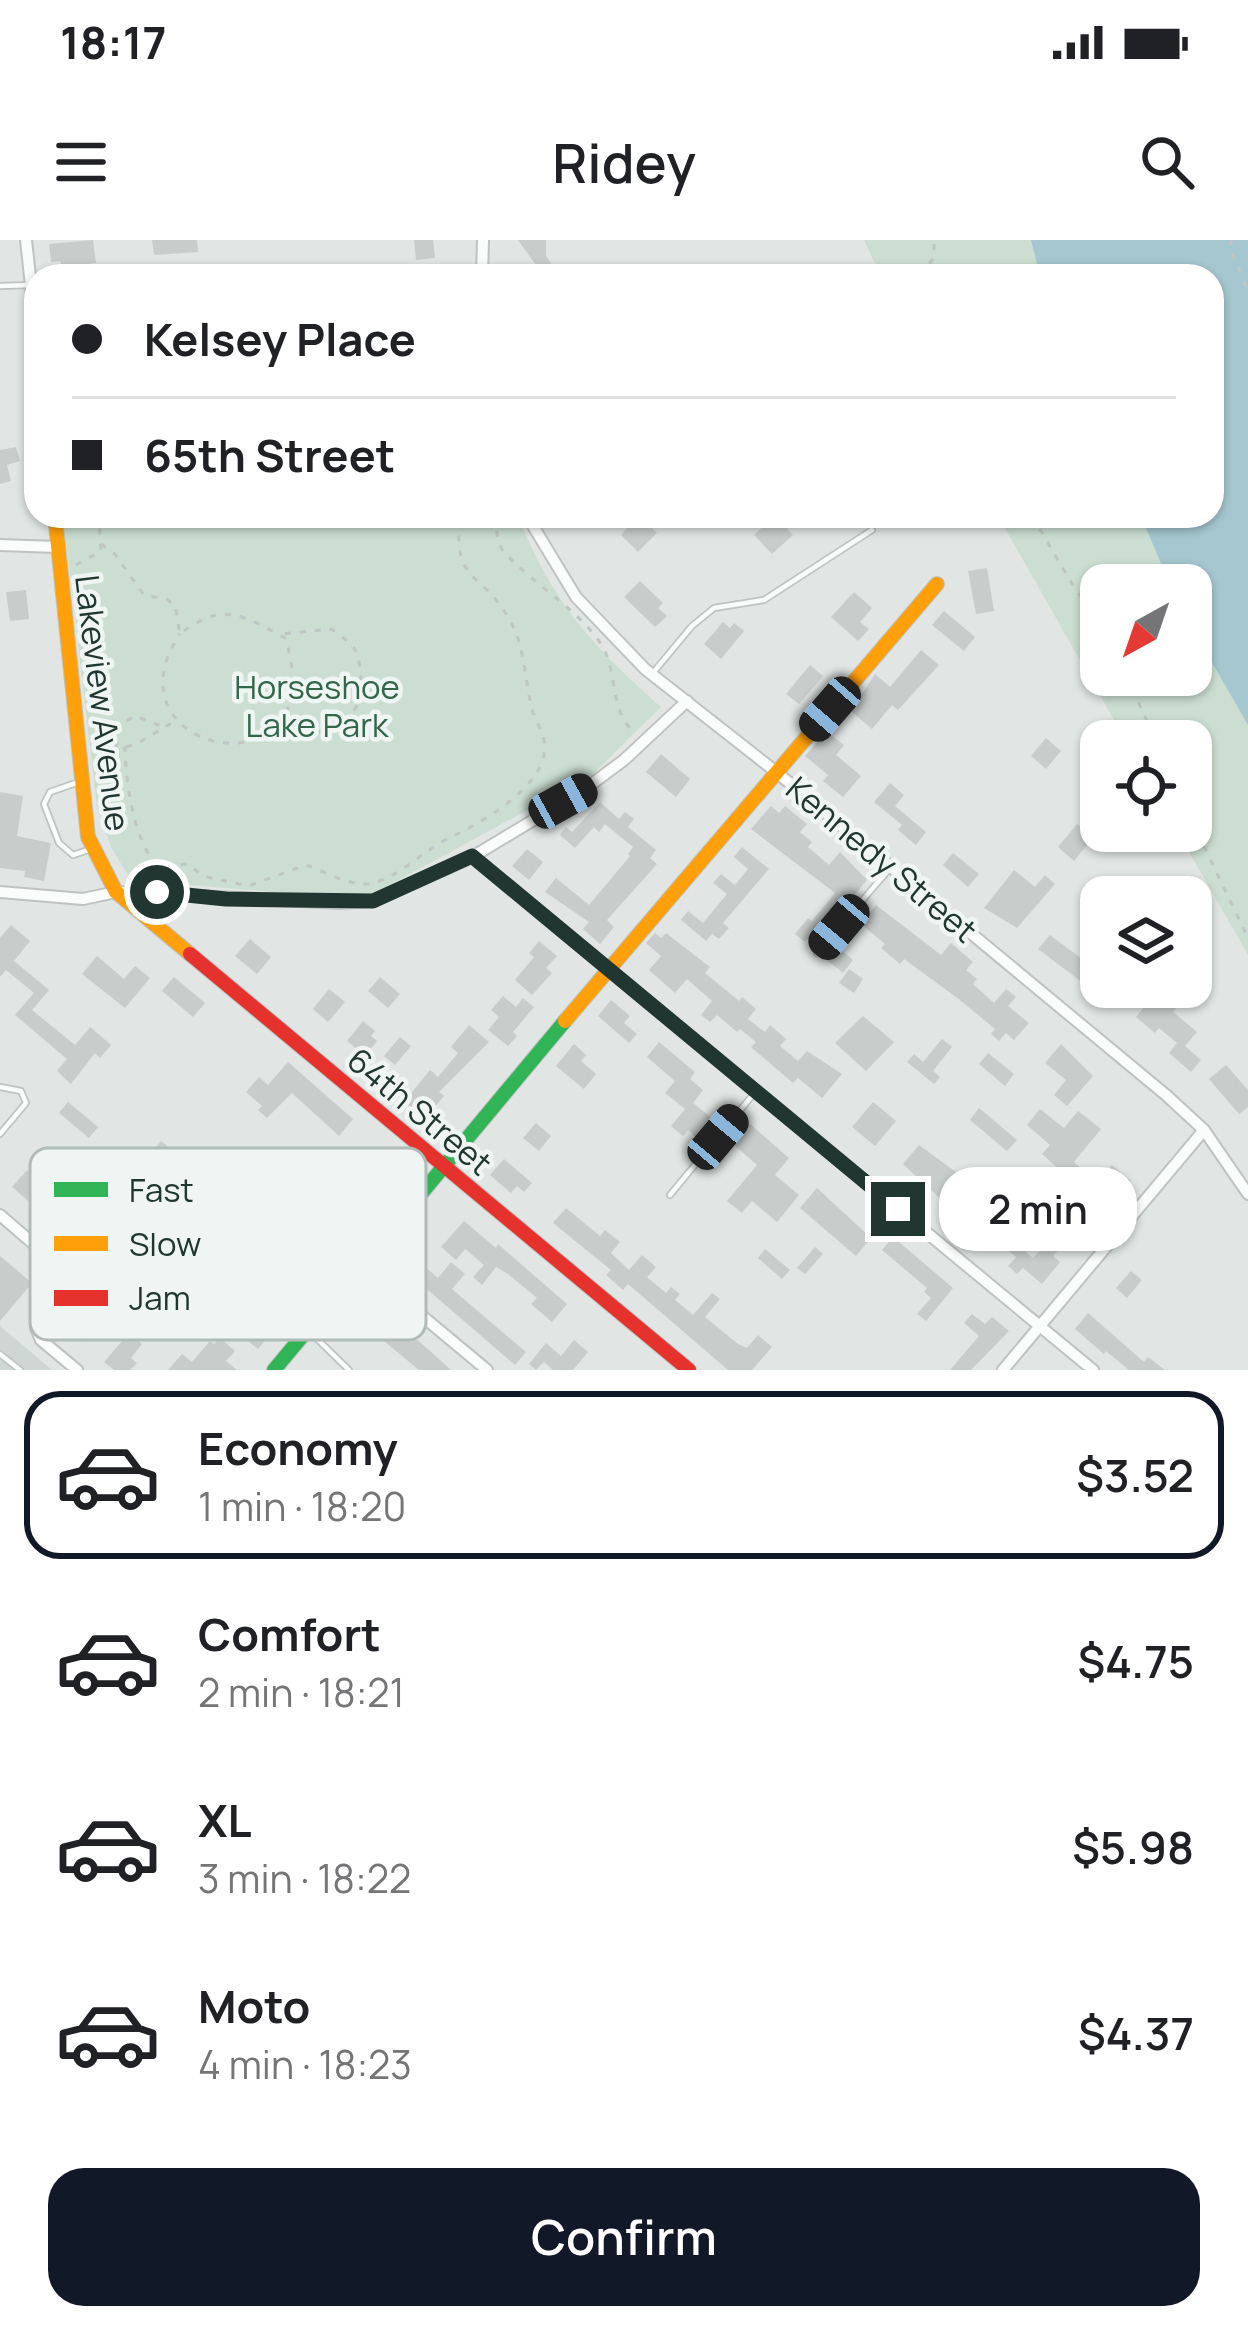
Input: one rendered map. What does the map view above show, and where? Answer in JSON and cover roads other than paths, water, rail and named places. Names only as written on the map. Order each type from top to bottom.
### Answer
[{"type":"street","name":"Lakeview Avenue","points":[[56,528],[88,838],[116,892]]},
{"type":"street","name":"Kennedy Street","points":[[534,528],[576,597],[609,635],[1204,1130],[1248,1194]]},
{"type":"street","points":[[0,545],[57,547]]},
{"type":"street","points":[[426,1187],[937,584]]},
{"type":"street","points":[[0,892],[83,898],[116,892],[373,901],[472,856],[585,789],[687,701]]},
{"type":"street","points":[[472,856],[1093,1370]]},
{"type":"street","name":"64th Street","points":[[116,892],[422,1148]]},
{"type":"street","points":[[1003,1370],[1204,1130]]},
{"type":"street","name":"64th Street","points":[[426,1152],[689,1370]]},
{"type":"street","points":[[0,1215],[30,1241]]},
{"type":"street","points":[[426,1319],[488,1370]]},
{"type":"street","points":[[40,1340],[77,1370]]},
{"type":"street","points":[[274,1370],[299,1340]]},
{"type":"lane","points":[[652,674],[692,626],[714,608],[764,599],[872,530]]},
{"type":"lane","points":[[82,782],[50,792],[44,804],[59,843],[73,855],[94,848]]},
{"type":"lane","points":[[817,953],[891,867]]},
{"type":"lane","points":[[0,1087],[21,1091],[26,1103],[0,1134]]},
{"type":"lane","points":[[670,1195],[756,1091]]},
{"type":"lane","points":[[326,1340],[349,1370]]},
{"type":"lane","points":[[0,1354],[20,1370]]},
{"type":"water","points":[[1031,240],[1248,240],[1248,725],[1212,662],[1212,564],[1161,564],[1146,528],[1224,528],[1224,264],[1037,264]]},
{"type":"park label","name":"Horseshoe Lake Park","points":[[317,705]]}]
